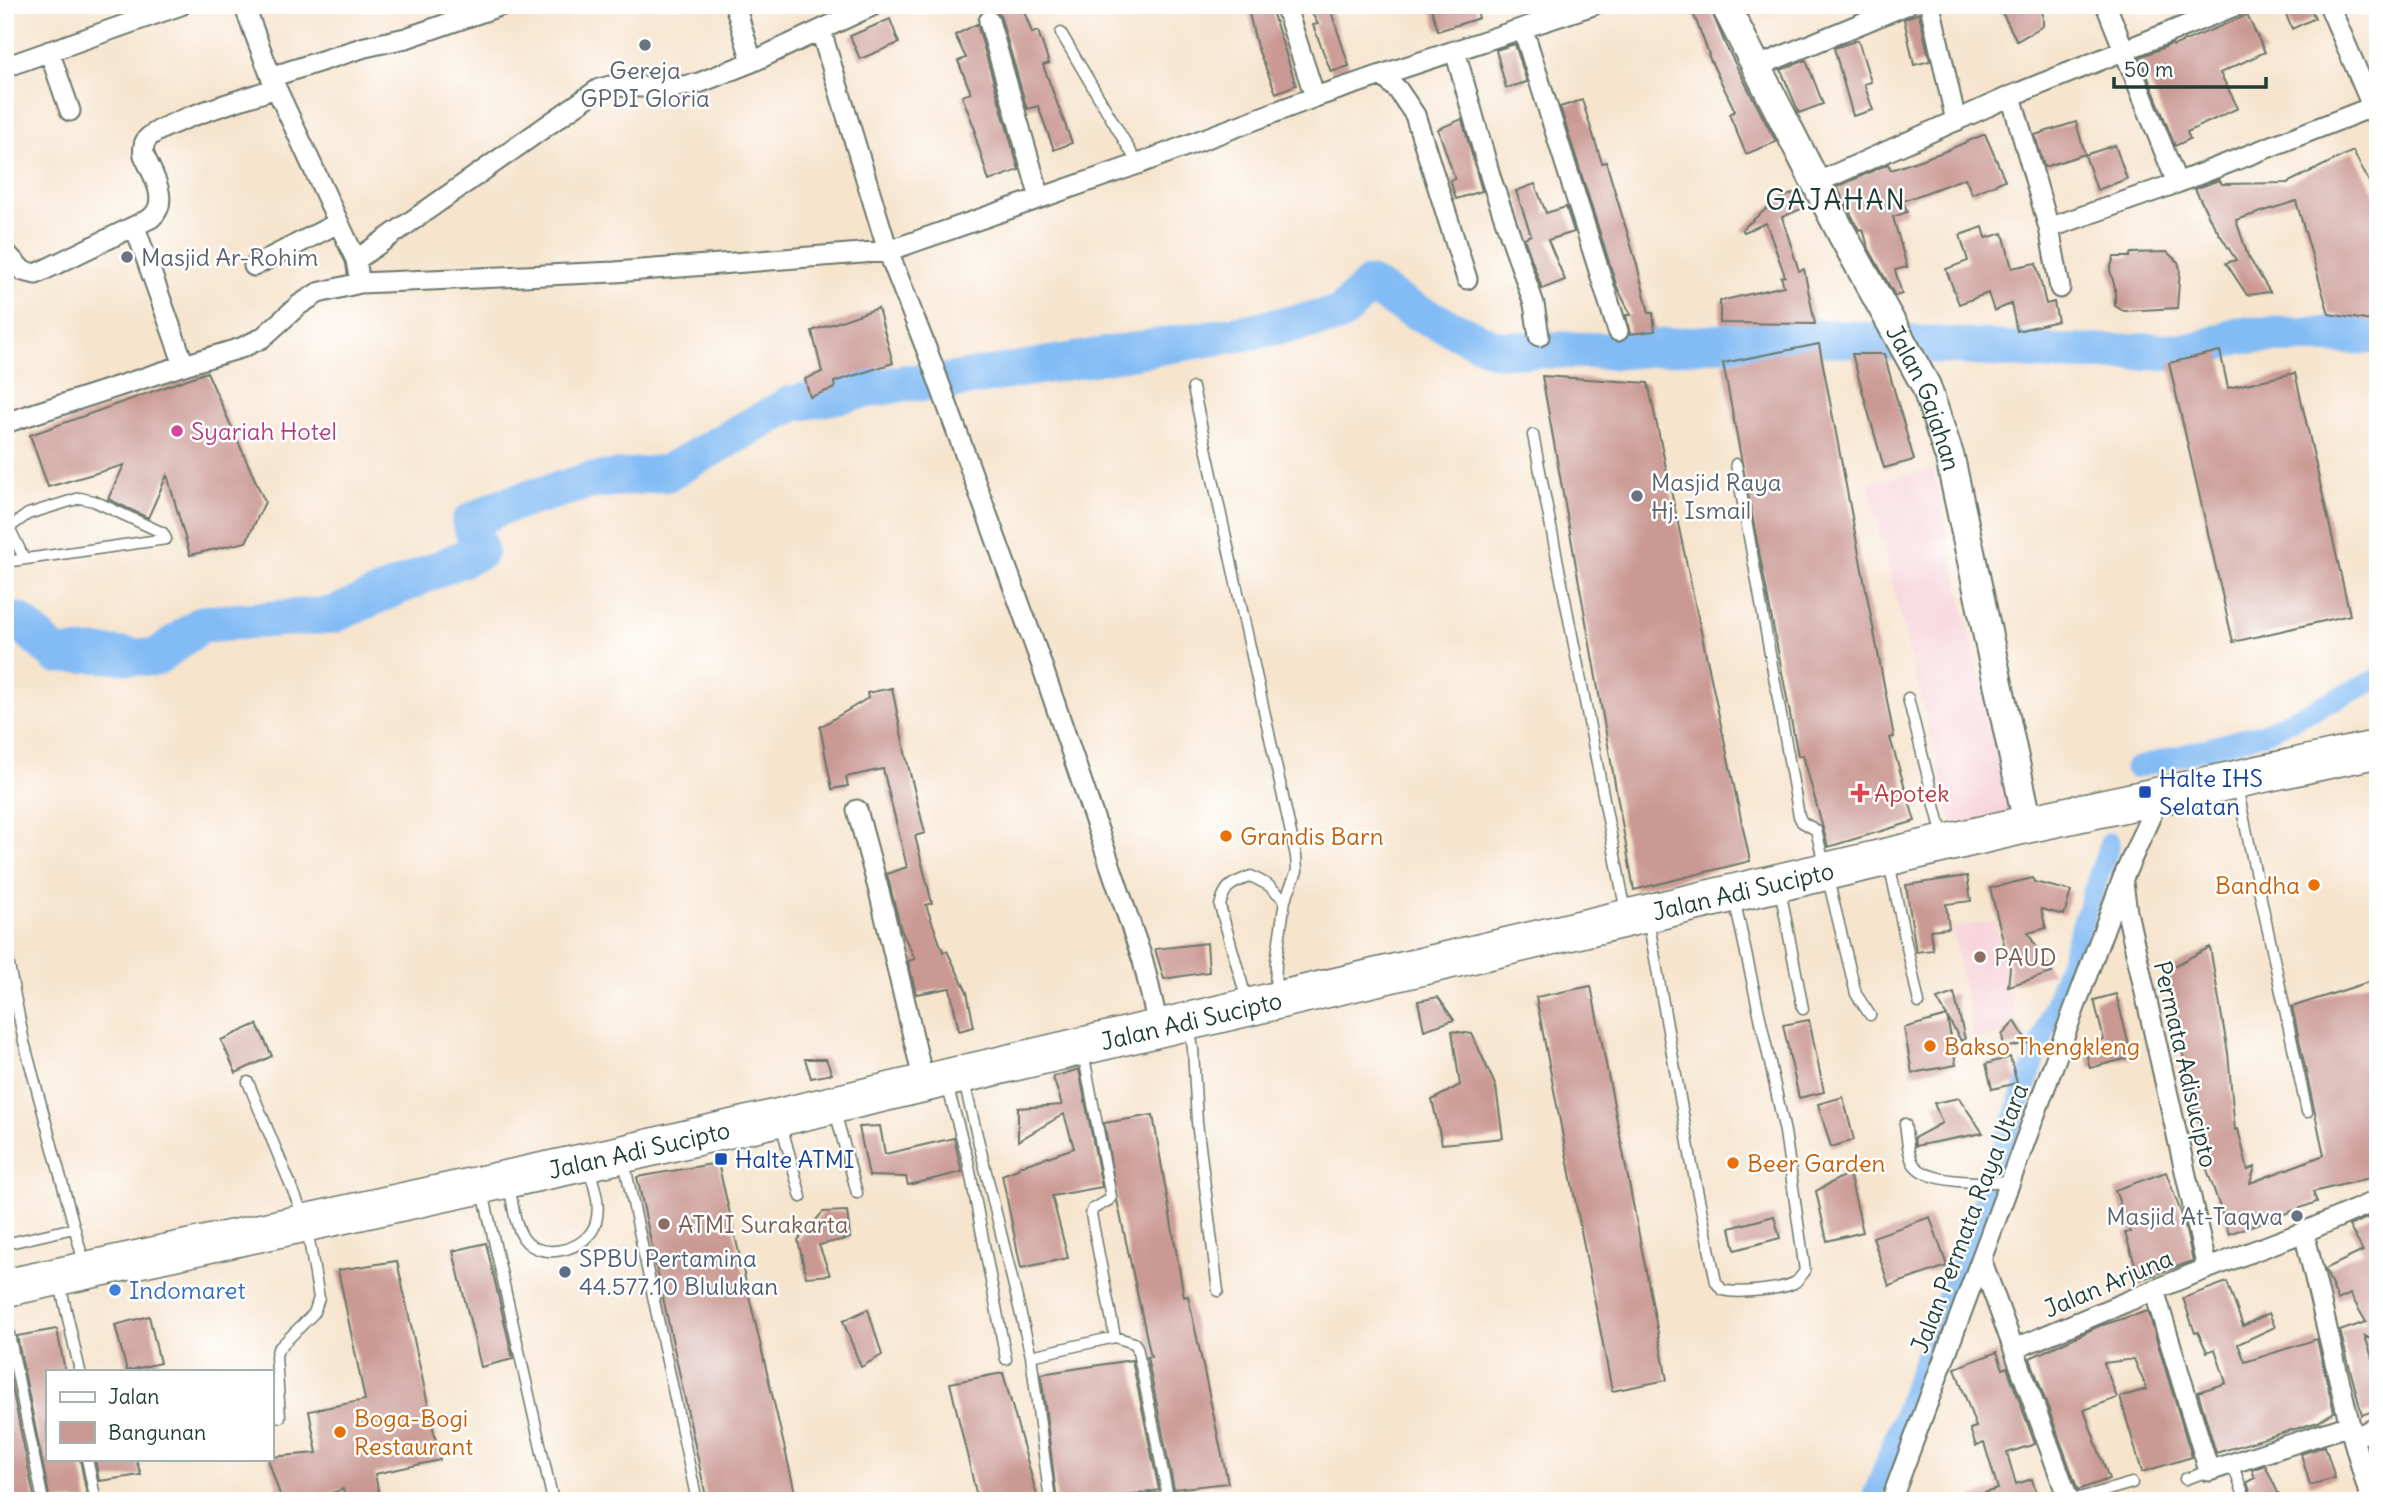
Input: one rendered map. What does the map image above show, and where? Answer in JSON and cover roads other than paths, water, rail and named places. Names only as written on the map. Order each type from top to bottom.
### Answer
[{"type":"highway","name":"Jalan Adi Sucipto","points":[[5,1287],[623,1154],[2028,824],[2378,749]]},
{"type":"street","points":[[6,64],[181,5]]},
{"type":"street","points":[[244,5],[274,83],[356,260],[360,283]]},
{"type":"street","points":[[5,251],[23,271],[36,274],[135,227],[155,214],[161,204],[143,149],[147,139],[167,126],[365,47],[406,38],[502,5]]},
{"type":"street","points":[[735,5],[752,62]]},
{"type":"street","points":[[356,260],[599,89],[610,86],[672,88],[699,83],[752,62],[874,5]]},
{"type":"street","points":[[1285,5],[1315,97]]},
{"type":"street","points":[[5,423],[241,348],[262,338],[299,305],[318,293],[360,283],[615,272],[887,251],[1138,164],[1315,97],[1593,5]]},
{"type":"street","name":"Jalan Gajahan","points":[[1725,5],[1815,183],[1933,404],[1951,458],[2028,824]]},
{"type":"street","points":[[1756,66],[1906,5]]},
{"type":"street","points":[[1930,5],[1956,121]]},
{"type":"street","points":[[2106,5],[2178,183]]},
{"type":"street","points":[[1815,183],[2011,96],[2237,5]]},
{"type":"street","points":[[2049,228],[2375,113],[2329,5]]},
{"type":"street","points":[[989,21],[1040,198]]},
{"type":"street","points":[[1523,29],[1618,331]]},
{"type":"street","points":[[821,31],[887,251],[933,366],[1040,660],[1143,961],[1174,1026]]},
{"type":"street","points":[[49,51],[70,111]]},
{"type":"street","points":[[1455,51],[1491,179],[1534,304],[1539,335]]},
{"type":"street","points":[[1381,75],[1398,90],[1415,115],[1467,279]]},
{"type":"street","points":[[2011,96],[2049,228],[2060,288]]},
{"type":"street","points":[[254,266],[338,223]]},
{"type":"street","points":[[135,227],[184,365]]},
{"type":"street","name":"Jalan Permata Raya Utara","points":[[1891,1501],[1981,1259],[2005,1182],[2123,878],[2159,797]]},
{"type":"street","points":[[857,810],[880,895],[944,1078]]},
{"type":"street","name":"Permata Adisucipto","points":[[2123,878],[2127,912],[2205,1260]]},
{"type":"street","name":"Jalan Arjuna","points":[[2014,1349],[2378,1200]]},
{"type":"street","points":[[2304,1232],[2371,1501]]},
{"type":"street","points":[[1981,1259],[2069,1501]]},
{"type":"street","points":[[2154,1290],[2209,1471],[2378,1427]]},
{"type":"lane","points":[[1061,33],[1138,164]]},
{"type":"lane","points":[[1193,388],[1296,856],[1297,872],[1285,900],[1276,962],[1262,1005]]},
{"type":"lane","points":[[1533,435],[1716,1282],[1722,1290],[1748,1293],[1794,1283],[1805,1272],[1785,1132],[1733,895]]},
{"type":"lane","points":[[1736,464],[1799,817],[1802,822],[1816,830],[1856,995],[1870,1015]]},
{"type":"lane","points":[[5,562],[166,539],[163,533],[94,501],[80,498],[8,523],[24,558]]},
{"type":"lane","points":[[1908,698],[1945,844]]},
{"type":"lane","points":[[2235,780],[2307,1112]]},
{"type":"lane","points":[[1888,859],[1919,1003]]},
{"type":"lane","points":[[1262,1005],[1220,906],[1223,892],[1230,884],[1251,876],[1268,885],[1285,900]]},
{"type":"lane","points":[[1779,884],[1802,1009]]},
{"type":"lane","points":[[5,945],[24,1042],[74,1227],[72,1273],[80,1370]]},
{"type":"lane","points":[[1174,1026],[1193,1049],[1197,1122],[1218,1291]]},
{"type":"lane","points":[[1082,1046],[1111,1197],[1093,1209],[1091,1214],[1115,1337]]},
{"type":"lane","points":[[944,1078],[1031,1356],[1050,1501]]},
{"type":"lane","points":[[944,1078],[968,1161],[1006,1359]]},
{"type":"lane","points":[[248,1082],[306,1222],[319,1298],[313,1312],[278,1349],[276,1356],[280,1417]]},
{"type":"lane","points":[[833,1104],[858,1193]]},
{"type":"lane","points":[[779,1117],[801,1197]]},
{"type":"lane","points":[[1905,1124],[1912,1162],[1918,1170],[1932,1177],[1975,1183],[2005,1182]]},
{"type":"lane","points":[[623,1154],[697,1501]]},
{"type":"lane","points":[[495,1182],[525,1240],[542,1251],[559,1250],[581,1241],[597,1221],[596,1193],[587,1161]]},
{"type":"lane","points":[[495,1182],[553,1501]]},
{"type":"lane","points":[[5,1244],[74,1227]]},
{"type":"lane","points":[[5,1314],[43,1501]]},
{"type":"lane","points":[[1031,1356],[1115,1337],[1134,1343],[1139,1351],[1167,1492],[1162,1498],[1137,1501]]},
{"type":"lane","points":[[87,1460],[96,1501]]},
{"type":"lane","points":[[2232,1464],[2246,1501]]},
{"type":"lane","points":[[2185,1479],[2209,1471]]},
{"type":"lane","points":[[2069,1501],[2132,1483]]},
{"type":"waterway","points":[[5,627],[19,621],[56,655],[97,654],[155,658],[202,624],[333,615],[480,551],[470,522],[500,507],[589,481],[667,473],[791,404],[903,383],[944,382],[1339,315],[1370,285],[1406,307],[1496,349],[1618,351],[1795,336],[2063,353],[2196,351],[2239,335],[2378,336]]},
{"type":"waterway","points":[[2135,768],[2264,733],[2378,679]]},
{"type":"waterway","points":[[1871,1501],[2031,1072],[2110,843]]},
{"type":"place","name":"Gereja GPDI Gloria","points":[[645,45]]},
{"type":"place","name":"Masjid Ar-Rohim","points":[[127,257]]},
{"type":"place","name":"Syariah Hotel","points":[[177,431]]},
{"type":"place","name":"Masjid Raya Hj. Ismail","points":[[1637,496]]},
{"type":"place","name":"Halte IHS Selatan","points":[[2145,792]]},
{"type":"place","name":"Apotek","points":[[1860,793]]},
{"type":"place","name":"Grandis Barn","points":[[1226,836]]},
{"type":"place","name":"Bandha","points":[[2314,885]]},
{"type":"place","name":"PAUD","points":[[1980,957]]},
{"type":"place","name":"Bakso Thengkleng","points":[[1930,1046]]},
{"type":"place","name":"Halte ATMI","points":[[721,1159]]},
{"type":"place","name":"Beer Garden","points":[[1733,1163]]},
{"type":"place","name":"Masjid At-Taqwa","points":[[2297,1216]]},
{"type":"place","name":"ATMI Surakarta","points":[[664,1224]]},
{"type":"place","name":"SPBU Pertamina 44.577.10 Blulukan","points":[[565,1272]]},
{"type":"place","name":"Indomaret","points":[[115,1290]]},
{"type":"place","name":"Boga-Bogi Restaurant","points":[[340,1432]]},
{"type":"district","name":"GAJAHAN","points":[[1836,200]]}]
